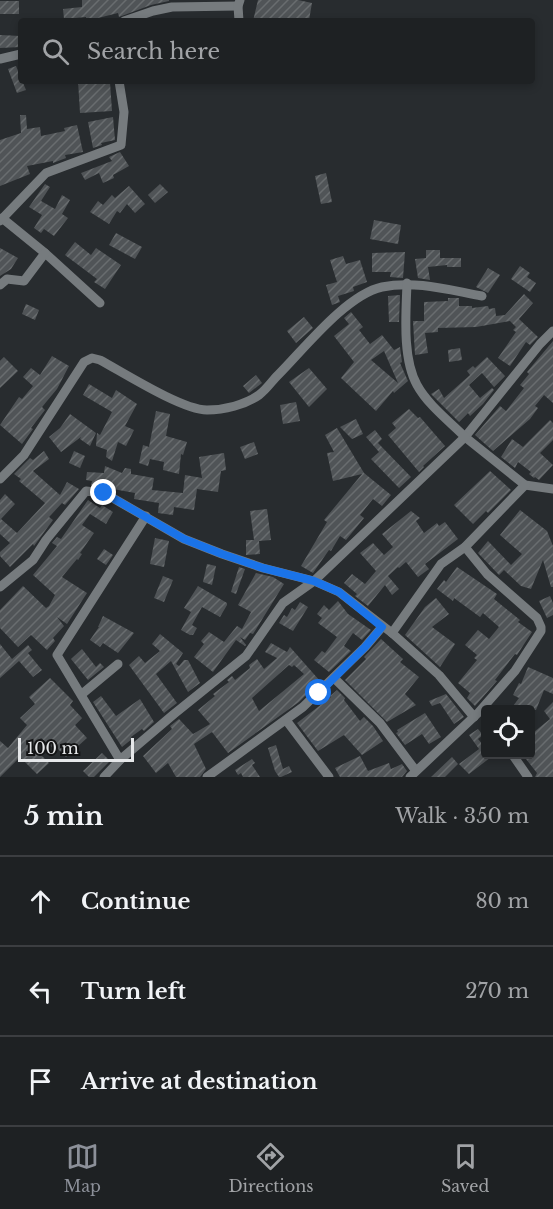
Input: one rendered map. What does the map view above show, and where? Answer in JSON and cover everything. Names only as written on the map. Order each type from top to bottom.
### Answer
[{"type":"street","points":[[133,18],[172,7],[239,3]]},
{"type":"street","points":[[0,59],[18,55]]},
{"type":"street","points":[[100,303],[45,253],[1,219],[46,173],[121,145],[124,112],[119,84]]},
{"type":"street","points":[[0,285],[7,279],[24,281],[45,253]]},
{"type":"street","points":[[407,283],[405,335],[417,385],[465,437],[525,485],[553,489]]},
{"type":"street","points":[[0,479],[24,455],[84,362],[92,358],[100,360],[182,405],[206,411],[239,405],[260,394],[334,317],[361,296],[380,288],[407,283],[482,296]]},
{"type":"street","points":[[104,777],[120,760],[246,656],[283,603],[314,581],[465,437],[553,331]]},
{"type":"street","points":[[392,633],[441,564],[465,547],[525,485]]},
{"type":"street","points":[[0,587],[33,560],[46,540],[86,491],[104,493],[184,539],[263,568],[314,581],[339,592],[392,633],[481,717]]},
{"type":"street","points":[[120,760],[57,655],[146,516]]},
{"type":"street","points":[[334,678],[380,723],[413,774],[477,715],[515,671],[539,636],[541,627],[537,618],[487,574],[465,547]]},
{"type":"street","points":[[207,777],[286,720],[334,678],[382,627]]},
{"type":"street","points":[[82,694],[118,664]]},
{"type":"street","points":[[286,720],[329,777]]},
{"type":"street","points":[[515,759],[528,777]]},
{"type":"building","points":[[82,0],[169,0],[119,17],[118,13],[98,18],[64,18],[63,9],[82,7]]},
{"type":"building","points":[[258,0],[298,0],[312,3],[309,18],[254,18]]},
{"type":"building","points":[[0,1],[19,1],[19,14],[0,14]]},
{"type":"building","points":[[0,35],[18,36],[18,47],[0,48]]},
{"type":"building","points":[[16,66],[18,84],[24,84],[26,90],[17,93],[8,69]]},
{"type":"building","points":[[78,84],[110,84],[112,111],[80,113]]},
{"type":"building","points":[[20,115],[26,115],[27,129],[40,127],[41,136],[65,131],[64,128],[77,125],[83,152],[65,155],[66,158],[53,163],[53,161],[27,166],[30,174],[0,186],[0,140],[21,133]]},
{"type":"building","points":[[113,117],[115,140],[101,143],[102,145],[93,148],[88,122]]},
{"type":"building","points":[[120,152],[129,166],[113,175],[114,178],[103,183],[99,173],[85,180],[81,173],[112,161],[109,157]]},
{"type":"building","points":[[326,173],[332,202],[321,204],[315,176]]},
{"type":"building","points":[[45,184],[50,187],[41,201],[55,209],[62,195],[70,200],[62,214],[68,218],[54,236],[44,229],[41,233],[34,228],[42,215],[29,207]]},
{"type":"building","points":[[160,184],[168,192],[155,203],[148,195]]},
{"type":"building","points":[[129,186],[145,204],[135,213],[127,204],[120,213],[117,211],[109,224],[90,212],[98,201],[103,205],[112,195],[115,198]]},
{"type":"building","points":[[374,220],[401,225],[398,244],[370,239]]},
{"type":"building","points":[[116,233],[142,247],[135,259],[109,245]]},
{"type":"building","points":[[75,242],[91,255],[96,248],[121,265],[105,289],[94,282],[97,279],[65,255]]},
{"type":"building","points":[[0,248],[18,258],[11,269],[0,276]]},
{"type":"building","points":[[426,250],[440,250],[440,258],[461,258],[461,267],[447,267],[447,265],[428,267],[430,280],[418,278],[415,259],[426,258]]},
{"type":"building","points":[[405,252],[403,278],[390,277],[391,272],[372,272],[372,253]]},
{"type":"building","points":[[343,256],[346,264],[360,260],[367,282],[353,287],[354,291],[338,296],[340,302],[332,305],[326,285],[337,282],[330,260]]},
{"type":"building","points":[[520,266],[530,273],[527,277],[536,283],[530,292],[511,279]]},
{"type":"building","points":[[488,268],[500,275],[488,293],[476,287]]},
{"type":"building","points":[[524,294],[533,303],[519,319],[538,337],[530,345],[526,342],[510,366],[498,358],[516,332],[513,330],[516,327],[510,321],[476,327],[438,328],[438,332],[425,333],[428,353],[415,355],[413,321],[424,321],[424,302],[459,298],[459,306],[472,306],[472,308],[488,306],[489,309],[495,308],[496,316],[505,315]]},
{"type":"building","points":[[400,295],[399,322],[389,322],[388,296]]},
{"type":"building","points":[[26,304],[39,310],[35,320],[22,314]]},
{"type":"building","points":[[351,312],[363,327],[359,330],[370,344],[382,335],[394,350],[400,347],[402,362],[400,363],[408,381],[394,393],[393,391],[376,411],[341,378],[354,362],[334,336],[349,324],[344,318]],"holes":[[[384,351],[398,383],[371,360]]]},
{"type":"building","points":[[304,317],[313,328],[296,343],[287,331]]},
{"type":"building","points":[[553,341],[553,403],[544,395],[535,406],[538,408],[530,419],[493,451],[475,435],[500,406],[506,411],[524,388],[520,385],[529,374],[527,372]]},
{"type":"building","points":[[460,348],[462,360],[449,362],[448,350]]},
{"type":"building","points":[[52,356],[69,366],[57,389],[42,407],[45,410],[22,444],[0,425],[19,397],[22,399],[33,386],[23,377],[31,368],[40,375]]},
{"type":"building","points":[[4,357],[18,371],[0,388],[0,361]]},
{"type":"building","points":[[487,357],[505,376],[494,387],[482,373],[469,385],[480,398],[492,388],[494,390],[470,416],[468,413],[459,422],[431,394],[439,389],[444,398],[470,375],[467,371],[473,366],[475,368]]},
{"type":"building","points":[[309,368],[327,389],[309,407],[289,382]]},
{"type":"building","points":[[256,375],[262,383],[249,393],[243,386]]},
{"type":"building","points":[[89,384],[112,398],[116,390],[137,404],[125,426],[134,430],[126,446],[118,442],[112,461],[106,457],[107,450],[96,446],[97,433],[100,435],[112,412],[83,395]]},
{"type":"building","points":[[296,402],[300,421],[283,424],[280,405]]},
{"type":"building","points":[[409,409],[418,418],[420,417],[445,446],[419,472],[388,435],[396,428],[392,423]]},
{"type":"building","points":[[156,411],[170,414],[166,436],[187,442],[183,455],[181,454],[179,474],[163,470],[164,462],[150,459],[148,466],[139,463],[143,445],[149,447]]},
{"type":"building","points":[[70,414],[96,433],[90,446],[80,439],[81,437],[61,452],[49,437],[60,428]]},
{"type":"building","points":[[356,419],[363,434],[352,439],[340,427]]},
{"type":"building","points":[[550,420],[553,423],[553,440],[540,453],[553,465],[539,480],[529,474],[531,472],[518,462],[515,468],[501,457],[512,439],[523,447]]},
{"type":"building","points":[[337,428],[364,473],[391,495],[382,506],[373,499],[360,515],[364,518],[346,540],[340,536],[313,573],[301,566],[327,522],[324,520],[362,474],[333,481],[327,453],[334,452],[325,435]]},
{"type":"building","points":[[375,430],[382,439],[378,443],[411,477],[399,488],[371,459],[379,452],[366,437]]},
{"type":"building","points":[[254,442],[258,454],[245,459],[240,447]]},
{"type":"building","points":[[44,451],[49,459],[33,471],[60,495],[67,482],[79,489],[65,505],[62,503],[49,517],[53,520],[34,546],[33,544],[10,567],[0,556],[0,552],[10,543],[0,534],[0,500],[5,494],[15,504],[1,519],[17,533],[45,503],[14,474],[30,458],[33,460]]},
{"type":"building","points":[[74,451],[85,456],[80,468],[69,463]]},
{"type":"building","points":[[224,453],[226,470],[221,471],[218,492],[197,489],[194,510],[174,507],[173,515],[158,513],[159,503],[134,499],[135,493],[91,485],[92,481],[86,480],[87,472],[104,473],[105,466],[122,473],[125,468],[131,469],[131,474],[154,478],[152,490],[183,493],[185,475],[202,478],[199,457]]},
{"type":"building","points":[[490,471],[511,490],[488,513],[486,511],[473,524],[454,505]]},
{"type":"building","points":[[88,500],[100,508],[102,505],[113,512],[106,524],[90,514],[82,525],[94,533],[80,553],[82,554],[78,560],[62,577],[87,593],[67,624],[57,617],[64,626],[53,638],[55,641],[47,650],[31,635],[18,647],[0,628],[0,610],[23,586],[46,608],[49,606],[55,595],[33,575],[57,546],[52,543],[57,537],[61,539]]},
{"type":"building","points":[[267,509],[271,540],[259,541],[260,554],[246,555],[246,540],[254,540],[250,511]]},
{"type":"building","points":[[520,510],[547,531],[553,546],[553,587],[551,587],[543,560],[531,589],[521,586],[504,570],[499,575],[478,553],[488,541],[511,565],[522,554],[500,535]]},
{"type":"building","points":[[411,511],[420,518],[416,521],[424,533],[437,523],[439,526],[445,522],[458,539],[425,564],[429,569],[418,577],[406,562],[398,567],[388,576],[399,589],[392,595],[385,585],[368,606],[344,583],[352,574],[365,584],[376,571],[360,553],[373,543],[384,555],[393,547],[382,534]]},
{"type":"building","points":[[155,538],[169,541],[164,567],[150,564]]},
{"type":"building","points":[[104,549],[113,555],[106,565],[97,559]]},
{"type":"building","points":[[207,564],[216,566],[212,585],[203,582]]},
{"type":"building","points":[[239,567],[245,569],[236,594],[231,592]]},
{"type":"building","points":[[457,567],[497,594],[494,599],[532,632],[517,655],[515,654],[495,680],[497,681],[475,706],[467,698],[470,693],[458,683],[477,660],[474,658],[477,655],[465,645],[478,630],[489,639],[499,627],[483,613],[480,617],[437,589],[444,580],[446,582]]},
{"type":"building","points":[[256,573],[273,577],[284,584],[253,634],[250,633],[245,640],[240,637],[246,645],[236,640],[213,672],[194,657],[204,644],[201,641],[209,632],[224,642],[237,626],[242,629],[251,612],[238,605]]},
{"type":"building","points":[[163,576],[173,580],[164,602],[154,598]]},
{"type":"building","points":[[198,586],[227,605],[220,617],[202,607],[192,625],[197,628],[193,635],[190,635],[181,630],[191,612],[184,608]]},
{"type":"building","points":[[550,596],[553,603],[553,615],[547,618],[539,601]]},
{"type":"building","points":[[436,598],[449,614],[432,627],[455,644],[440,667],[405,635],[425,607]]},
{"type":"building","points":[[338,601],[348,614],[371,630],[362,640],[353,633],[344,646],[351,651],[329,672],[314,660],[322,651],[325,653],[337,637],[318,623],[322,618],[317,614],[324,605],[329,610]]},
{"type":"building","points":[[300,602],[308,607],[293,631],[279,623],[284,615],[287,617],[292,608],[295,610]]},
{"type":"building","points":[[103,616],[134,633],[118,653],[103,643],[100,647],[90,640]]},
{"type":"building","points":[[160,634],[183,653],[176,664],[179,666],[184,660],[188,660],[200,683],[188,692],[171,661],[156,674],[177,703],[164,713],[129,665],[139,656],[145,663],[160,651],[152,644]]},
{"type":"building","points":[[381,639],[403,659],[400,662],[419,677],[405,694],[416,705],[387,722],[345,680],[366,659],[364,657]]},
{"type":"building","points":[[271,643],[287,652],[290,647],[320,681],[299,702],[228,753],[212,732],[194,744],[206,769],[200,777],[176,777],[168,763],[156,773],[143,756],[172,729],[170,726],[179,719],[193,734],[210,724],[198,710],[215,696],[213,694],[229,682],[227,680],[232,676],[235,680],[257,659],[264,669],[277,658],[265,652]],"holes":[[[289,665],[292,667],[294,665],[304,674],[259,711],[252,698]]]},
{"type":"building","points":[[0,644],[12,659],[28,645],[32,650],[28,653],[42,670],[33,677],[19,661],[0,678]]},
{"type":"building","points":[[82,649],[96,667],[100,663],[104,667],[88,680],[71,659]]},
{"type":"building","points":[[528,667],[553,678],[553,694],[544,690],[536,710],[535,705],[514,705],[519,698],[513,695],[519,683],[521,684]]},
{"type":"building","points":[[50,678],[73,701],[70,705],[82,718],[75,725],[87,738],[66,757],[55,746],[53,748],[41,738],[33,747],[49,763],[37,774],[20,757],[0,777],[0,741],[8,748],[27,725],[20,718],[35,704],[29,697]]},
{"type":"building","points":[[337,690],[360,721],[364,717],[383,741],[362,755],[344,735],[318,751],[297,723]]},
{"type":"building","points":[[446,694],[464,717],[454,724],[440,703],[432,706],[429,701]]},
{"type":"building","points":[[101,696],[116,716],[140,699],[154,722],[144,731],[142,729],[131,737],[132,739],[122,747],[93,702]]},
{"type":"building","points":[[553,702],[553,777],[535,777],[537,773],[526,759],[535,759],[535,731],[550,719],[544,711]]},
{"type":"building","points":[[425,713],[441,737],[429,744],[422,734],[405,745],[396,733],[397,730]]},
{"type":"building","points":[[478,729],[481,733],[478,739],[481,742],[481,759],[488,759],[469,774],[459,764],[479,749],[469,735]]},
{"type":"building","points":[[276,745],[283,769],[289,766],[292,772],[281,777],[275,771],[268,748]]},
{"type":"building","points":[[102,753],[110,761],[94,777],[89,777],[83,771]]},
{"type":"building","points":[[360,756],[368,771],[389,763],[391,769],[402,764],[407,771],[402,777],[340,777],[335,768]]},
{"type":"building","points":[[452,757],[458,764],[445,777],[431,777]]},
{"type":"building","points":[[252,759],[255,763],[252,765],[260,777],[243,777],[241,773],[238,775],[235,770]]},
{"type":"route","points":[[104,493],[184,539],[263,568],[314,581],[339,592],[382,627],[319,693]]}]
